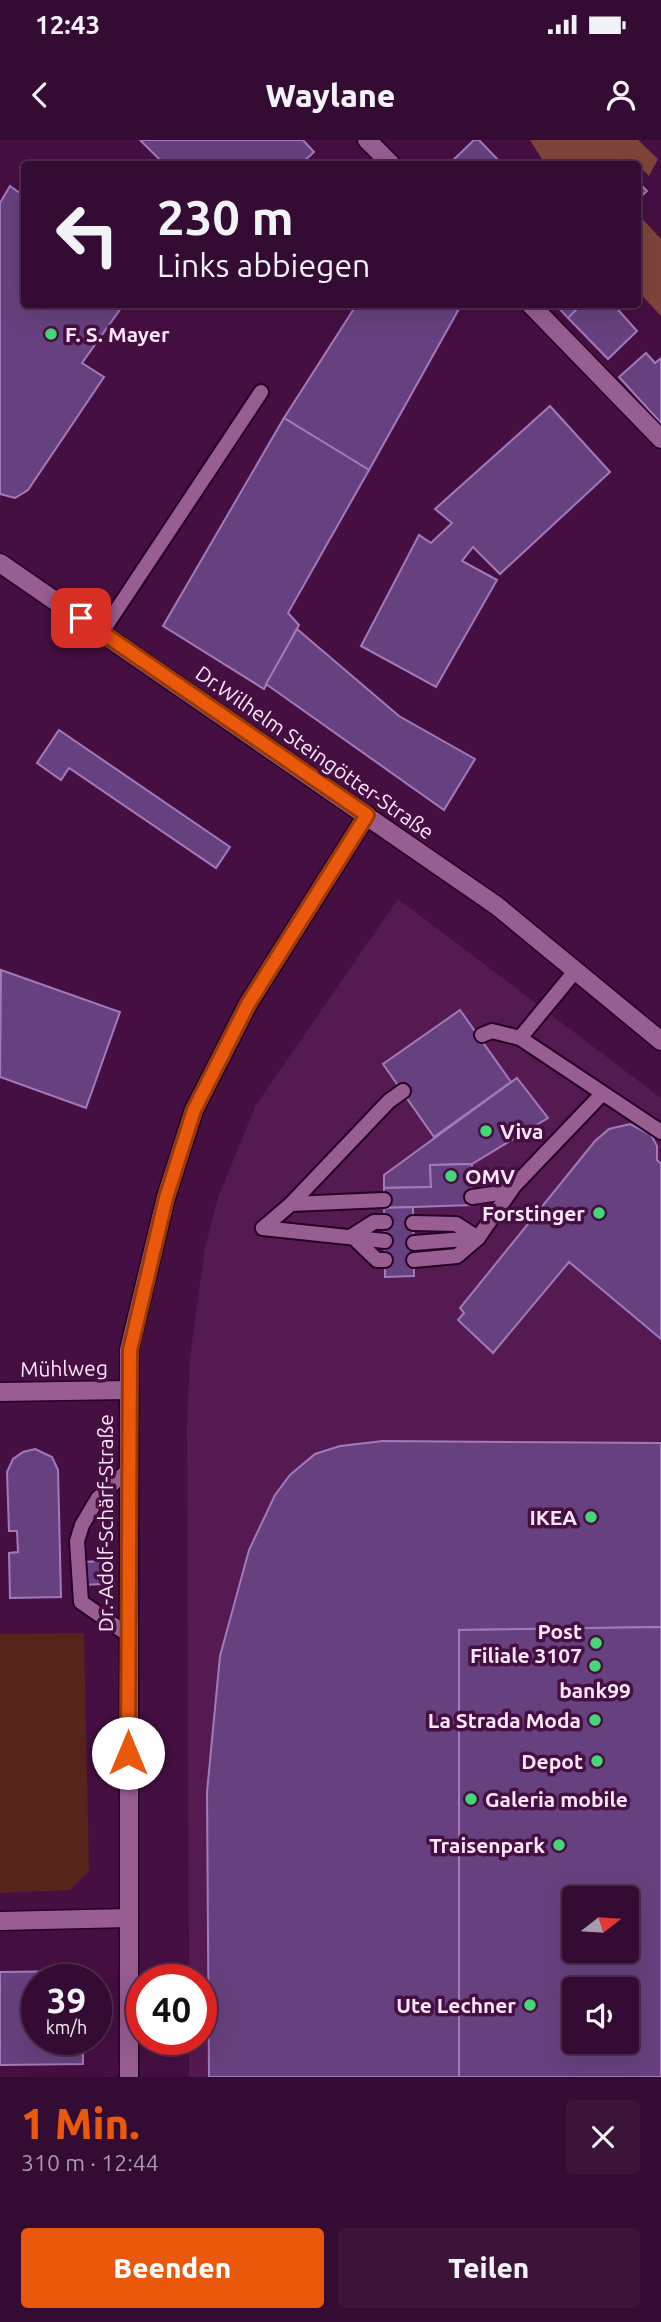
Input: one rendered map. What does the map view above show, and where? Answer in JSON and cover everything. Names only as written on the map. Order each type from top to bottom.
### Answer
[{"type":"street","points":[[367,140],[388,161]]},
{"type":"street","points":[[534,308],[661,439]]},
{"type":"street","name":"Dr.Wilhelm Steingötter-Straße","points":[[0,563],[497,906],[661,1041]]},
{"type":"street","name":"Dr.-Adolf-Schärf-Straße","points":[[129,2077],[127,1471],[130,1350],[166,1198],[194,1110],[248,1004],[367,815]]},
{"type":"street","name":"Mühlweg","points":[[0,1392],[128,1390]]},
{"type":"street","points":[[0,1921],[129,1919]]},
{"type":"lane","points":[[102,632],[261,392]]},
{"type":"lane","points":[[520,1038],[576,970]]},
{"type":"lane","points":[[482,1035],[492,1031],[520,1038],[661,1132]]},
{"type":"lane","points":[[385,1241],[263,1228],[291,1204],[389,1101],[403,1091]]},
{"type":"lane","points":[[414,1260],[457,1256],[478,1238],[513,1186],[602,1094]]},
{"type":"lane","points":[[472,1197],[493,1194],[513,1186]]},
{"type":"lane","points":[[291,1204],[384,1199]]},
{"type":"lane","points":[[352,1236],[374,1222],[384,1222]]},
{"type":"lane","points":[[413,1223],[456,1224],[478,1238]]},
{"type":"lane","points":[[352,1236],[377,1261],[385,1261]]},
{"type":"lane","points":[[414,1243],[478,1238]]},
{"type":"lane","points":[[127,1471],[91,1508],[77,1541],[81,1602],[127,1634]]},
{"type":"shaded area","points":[[530,140],[638,140],[658,159],[649,176],[641,168],[641,161],[543,161]]},
{"type":"shaded area","points":[[641,217],[661,239],[661,316],[641,294]]},
{"type":"shaded area","points":[[398,899],[661,1098],[661,2077],[189,2077],[189,2055],[217,2055],[217,1964],[189,1964],[187,1427],[190,1357],[205,1247],[219,1195],[256,1105]]},
{"type":"shaded area","points":[[84,1633],[89,1871],[70,1890],[0,1893],[0,1634]]},
{"type":"building","points":[[140,140],[303,140],[314,152],[304,161],[161,161]]},
{"type":"building","points":[[474,140],[479,140],[499,161],[452,161]]},
{"type":"building","points":[[641,185],[647,191],[641,196]]},
{"type":"building","name":"F. S. Mayer","points":[[10,186],[21,194],[21,308],[121,308],[82,363],[104,377],[28,490],[15,498],[0,494],[0,203]]},
{"type":"building","points":[[354,308],[459,308],[369,470],[284,418]]},
{"type":"building","points":[[559,308],[578,308],[568,318]]},
{"type":"building","points":[[578,308],[617,308],[637,331],[608,359],[568,318]]},
{"type":"building","points":[[646,353],[655,363],[661,358],[661,423],[619,377]]},
{"type":"building","points":[[550,406],[610,472],[500,574],[473,547],[462,561],[497,580],[436,687],[361,646],[419,535],[431,543],[452,523],[435,509]]},
{"type":"building","points":[[284,418],[369,470],[288,613],[299,625],[264,689],[163,626]]},
{"type":"building","points":[[297,629],[399,716],[475,759],[444,810],[266,684]]},
{"type":"building","points":[[59,730],[230,847],[216,868],[69,768],[61,780],[37,763]]},
{"type":"building","points":[[1,970],[120,1012],[86,1108],[0,1077]]},
{"type":"building","points":[[460,1010],[511,1082],[434,1137],[383,1064]]},
{"type":"building","points":[[517,1078],[548,1118],[472,1164],[430,1165],[431,1187],[384,1188],[384,1175]]},
{"type":"building","name":"Forstinger","points":[[630,1124],[651,1135],[657,1146],[657,1160],[661,1164],[661,1339],[569,1262],[493,1353],[458,1320],[464,1313],[460,1308],[595,1141],[609,1129]]},
{"type":"building","name":"OMV","points":[[472,1164],[472,1205],[384,1208],[384,1188],[431,1187],[430,1165]]},
{"type":"building","points":[[413,1207],[414,1276],[385,1277],[384,1208]]},
{"type":"building","name":"Traisenpark","points":[[383,1441],[661,1443],[661,1627],[459,1630],[459,2077],[209,2077],[209,2055],[217,2055],[217,1964],[208,1964],[207,1792],[220,1656],[249,1550],[275,1495],[290,1475],[315,1454],[340,1446]]},
{"type":"building","points":[[35,1449],[52,1457],[58,1470],[61,1597],[10,1598],[9,1553],[18,1552],[17,1531],[9,1531],[7,1472],[13,1459],[23,1452]]},
{"type":"building","points":[[102,1561],[103,1584],[83,1585],[82,1562]]},
{"type":"building","name":"Traisenpark","points":[[661,1627],[661,2077],[459,2077],[459,1630]]},
{"type":"building","points":[[0,1972],[21,1972],[21,2055],[83,2055],[83,2064],[0,2065]]},
{"type":"place","name":"F. S. Mayer","points":[[51,334]]},
{"type":"place","name":"Viva","points":[[486,1131]]},
{"type":"place","name":"OMV","points":[[451,1176]]},
{"type":"place","name":"Forstinger","points":[[599,1213]]},
{"type":"place","name":"IKEA","points":[[591,1517]]},
{"type":"place","name":"Post Filiale 3107","points":[[596,1643]]},
{"type":"place","name":"bank99","points":[[595,1666]]},
{"type":"place","name":"La Strada Moda","points":[[595,1720]]},
{"type":"place","name":"Depot","points":[[597,1761]]},
{"type":"place","name":"Galeria mobile","points":[[471,1799]]},
{"type":"place","name":"Traisenpark","points":[[559,1845]]},
{"type":"place","name":"Ute Lechner","points":[[530,2005]]},
{"type":"route","points":[[81,618],[367,815],[248,1004],[194,1110],[166,1198],[130,1350],[127,1437],[128,1753]]}]
